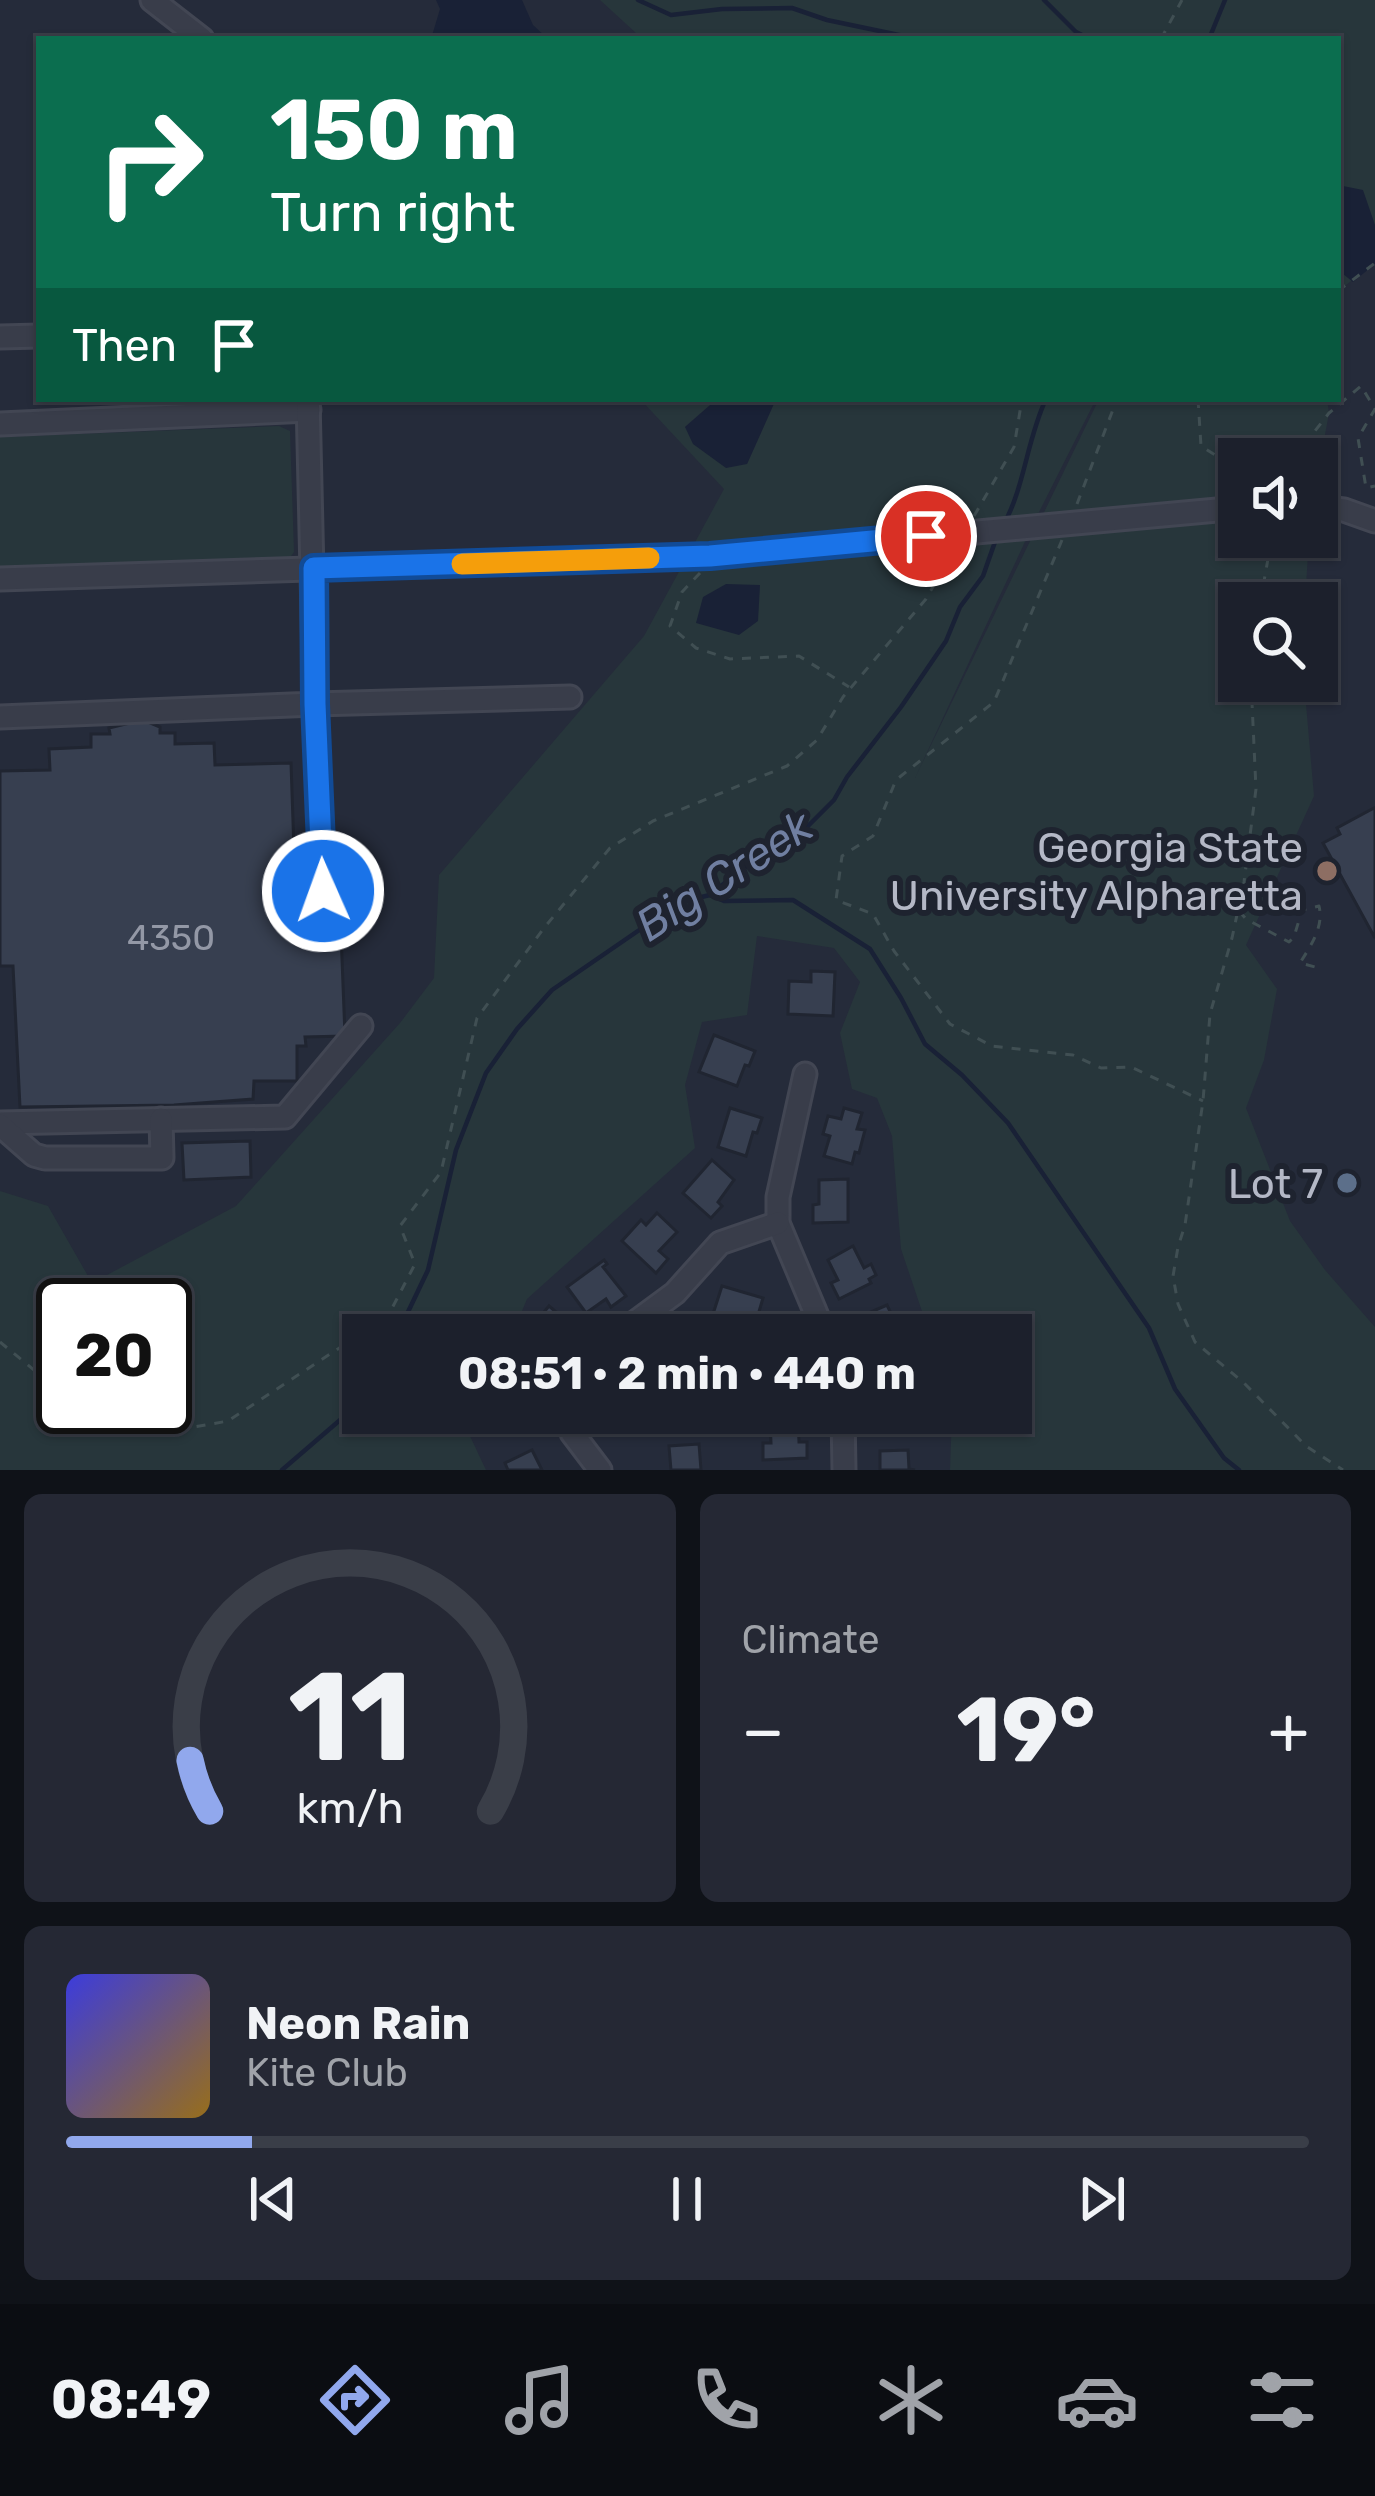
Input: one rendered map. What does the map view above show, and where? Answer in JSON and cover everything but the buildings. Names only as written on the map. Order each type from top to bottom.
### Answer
[{"type":"street","points":[[152,0],[198,36]]},
{"type":"street","points":[[0,338],[36,336]]},
{"type":"street","points":[[0,424],[309,405],[323,891]]},
{"type":"street","points":[[1338,509],[1375,521]]},
{"type":"street","points":[[0,579],[710,556],[1218,510]]},
{"type":"street","points":[[0,717],[570,697]]},
{"type":"street","points":[[0,1124],[285,1117],[361,1026]]},
{"type":"street","points":[[806,1074],[778,1197],[778,1223],[816,1314]]},
{"type":"street","points":[[0,1124],[34,1155],[45,1158],[162,1157],[161,1120]]},
{"type":"street","points":[[646,1314],[675,1293],[719,1244],[778,1223]]},
{"type":"street","points":[[573,1434],[600,1470]]},
{"type":"street","points":[[843,1434],[844,1470]]},
{"type":"path","points":[[1163,36],[1182,0]]},
{"type":"path","points":[[1341,289],[1375,263]]},
{"type":"path","points":[[1309,438],[1329,413],[1361,386],[1375,409],[1358,438],[1366,488],[1375,486]]},
{"type":"path","points":[[970,523],[1014,447],[1022,402]]},
{"type":"path","points":[[1071,517],[1116,402]]},
{"type":"path","points":[[1198,402],[1201,446],[1218,453]]},
{"type":"path","points":[[1063,536],[994,702],[896,780],[873,836],[842,856],[836,900],[873,914],[893,951],[950,1024],[992,1046],[1073,1055],[1102,1067],[1131,1067],[1203,1101]]},
{"type":"path","points":[[192,1427],[228,1420],[388,1316],[415,1264],[400,1226],[441,1172],[477,1018],[610,848],[653,821],[787,766],[818,740],[851,688],[926,598],[959,542]]},
{"type":"path","points":[[710,556],[682,592],[670,626],[696,648],[730,659],[799,656],[851,688]]},
{"type":"path","points":[[1252,702],[1256,789],[1238,910],[1210,1014],[1203,1101],[1173,1276],[1178,1304],[1195,1342],[1306,1446],[1343,1470]]},
{"type":"path","points":[[1238,910],[1289,942],[1303,910],[1318,906],[1321,918],[1315,938],[1300,963],[1315,967]]},
{"type":"path","points":[[0,1342],[36,1372]]},
{"type":"shaded area","points":[[600,0],[1375,0],[1375,263],[1341,289],[1341,36],[636,33]]},
{"type":"shaded area","points":[[643,402],[714,402],[685,427],[747,464],[775,402],[1094,402],[915,778],[1098,402],[1327,402],[1324,438],[1218,438],[1218,558],[1308,558],[1306,582],[1218,582],[1218,702],[1306,702],[1314,796],[1246,945],[1277,989],[1264,1060],[1246,1108],[1290,1221],[1375,1327],[1375,1470],[950,1470],[951,1434],[1032,1434],[1032,1314],[923,1314],[901,1249],[892,1136],[877,1098],[852,1089],[840,1033],[860,982],[834,948],[757,936],[747,1015],[702,1022],[685,1085],[695,1148],[527,1299],[521,1314],[342,1314],[342,1434],[469,1434],[486,1470],[0,1470],[0,1191],[48,1206],[89,1278],[36,1278],[36,1434],[192,1434],[192,1278],[101,1278],[236,1206],[400,1023],[434,978],[439,875],[644,636],[724,489]]},
{"type":"shaded area","points":[[279,426],[290,431],[294,552],[287,562],[0,573],[0,437]]},
{"type":"water","points":[[436,0],[522,0],[533,25],[545,36],[432,36],[440,9]]},
{"type":"water","points":[[1341,186],[1363,190],[1375,225],[1375,264],[1353,282],[1341,272]]},
{"type":"water","points":[[714,402],[775,402],[747,464],[726,468],[693,444],[685,427]]},
{"type":"water","points":[[726,584],[760,585],[758,621],[739,635],[696,623],[703,597]]},
{"type":"waterway","points":[[638,0],[671,15],[792,8],[904,36]]},
{"type":"waterway","points":[[1044,0],[1084,36]]},
{"type":"waterway","name":"Big Creek","points":[[1210,36],[1225,0]]},
{"type":"waterway","name":"Big Creek","points":[[1004,524],[1045,402]]},
{"type":"waterway","name":"Big Creek","points":[[407,1314],[428,1270],[456,1150],[486,1073],[517,1029],[552,990],[680,902],[710,895],[742,869],[778,850],[834,800],[946,641],[960,607],[983,576],[996,539]]},
{"type":"waterway","points":[[710,895],[724,901],[793,900],[870,949],[925,1044],[1008,1123],[1149,1328],[1175,1389],[1224,1458],[1239,1470]]},
{"type":"waterway","name":"Big Creek","points":[[282,1470],[342,1418]]},
{"type":"slow traffic","points":[[462,564],[649,558]]},
{"type":"place","name":"Georgia State University Alpharetta","points":[[1327,871]]},
{"type":"place","name":"Lot 7","points":[[1347,1183]]},
{"type":"route","points":[[323,891],[314,568],[710,556],[926,536]]}]
